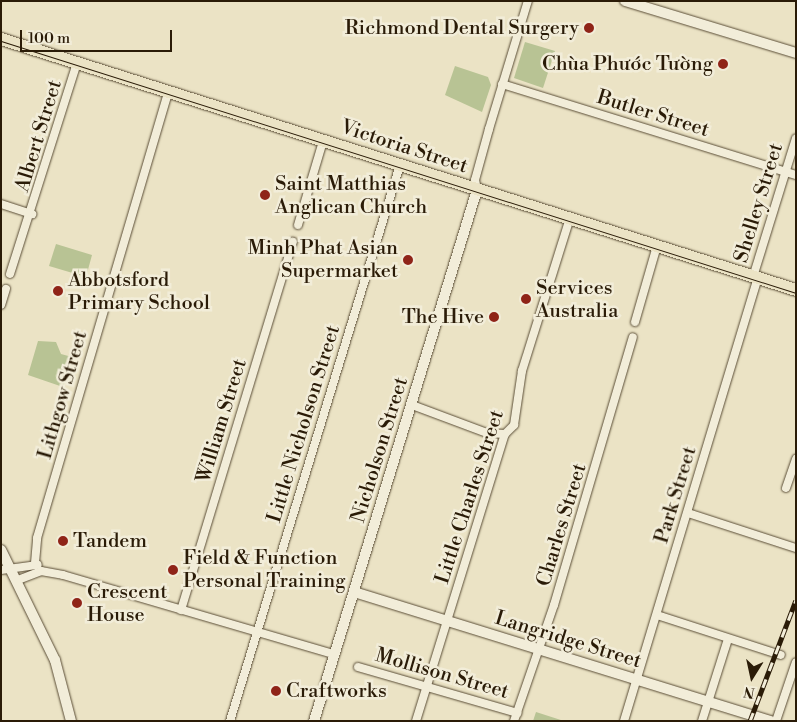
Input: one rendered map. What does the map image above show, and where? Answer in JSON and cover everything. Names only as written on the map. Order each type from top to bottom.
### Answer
[{"type":"main road","name":"Victoria Street","points":[[1,39],[796,290]]},
{"type":"main road","points":[[347,148],[400,157],[466,178],[477,190],[501,205],[568,224],[618,234]]},
{"type":"street","points":[[477,190],[475,180],[528,1]]},
{"type":"street","points":[[625,1],[796,53]]},
{"type":"street","name":"Albert Street","points":[[10,274],[32,214],[78,63]]},
{"type":"street","name":"Butler Street","points":[[502,84],[796,175]]},
{"type":"street","name":"Lithgow Street","points":[[35,563],[37,538],[168,92]]},
{"type":"street","name":"Shelley Street","points":[[756,277],[796,138]]},
{"type":"street","points":[[298,225],[324,141]]},
{"type":"street","name":"Little Nicholson Street","points":[[230,721],[400,165]]},
{"type":"street","name":"Nicholson Street","points":[[314,721],[477,190]]},
{"type":"street","points":[[1,204],[32,214]]},
{"type":"street","name":"Little Charles Street","points":[[416,721],[505,434],[514,425],[522,371],[568,224]]},
{"type":"street","name":"William Street","points":[[181,610],[293,242]]},
{"type":"street","points":[[635,322],[658,246]]},
{"type":"street","name":"Park Street","points":[[624,721],[688,513],[756,277]]},
{"type":"street","points":[[1,305],[6,289]]},
{"type":"street","name":"Charles Street","points":[[516,717],[540,650],[633,337]]},
{"type":"street","points":[[412,405],[487,433],[505,434]]},
{"type":"street","points":[[786,488],[796,459]]},
{"type":"street","points":[[688,513],[796,548]]},
{"type":"street","points":[[1,550],[6,567],[18,580],[58,667],[71,721]]},
{"type":"street","points":[[6,567],[35,563],[63,575]]},
{"type":"street","points":[[18,580],[41,571],[63,575],[181,610],[256,635],[333,654]]},
{"type":"street","name":"Langridge Street","points":[[354,592],[771,721]]},
{"type":"street","points":[[657,615],[790,659],[776,721]]},
{"type":"street","points":[[702,721],[728,639]]},
{"type":"street","name":"Mollison Street","points":[[358,667],[516,717]]},
{"type":"green space","points":[[525,42],[555,51],[543,88],[514,78]]},
{"type":"green space","points":[[455,66],[488,77],[491,85],[482,112],[445,95]]},
{"type":"green space","points":[[56,244],[92,255],[86,277],[49,266]]},
{"type":"green space","points":[[38,341],[56,342],[61,354],[72,357],[63,387],[28,375]]},
{"type":"green space","points":[[536,712],[564,721],[533,721]]},
{"type":"tram line","points":[[1,41],[796,293]]},
{"type":"railway","points":[[750,721],[796,600]]},
{"type":"place","name":"Richmond Dental Surgery","points":[[589,28]]},
{"type":"place","name":"Chùa Phước Tường","points":[[723,64]]},
{"type":"place","name":"Saint Matthias Anglican Church","points":[[265,195]]},
{"type":"place","name":"Minh Phat Asian Supermarket","points":[[408,260]]},
{"type":"place","name":"Abbotsford Primary School","points":[[58,291]]},
{"type":"place","name":"Services Australia","points":[[526,299]]},
{"type":"place","name":"The Hive","points":[[494,317]]},
{"type":"place","name":"Tandem","points":[[63,541]]},
{"type":"place","name":"Field & Function Personal Training","points":[[173,570]]},
{"type":"place","name":"Crescent House","points":[[77,603]]},
{"type":"place","name":"Craftworks","points":[[276,691]]}]
